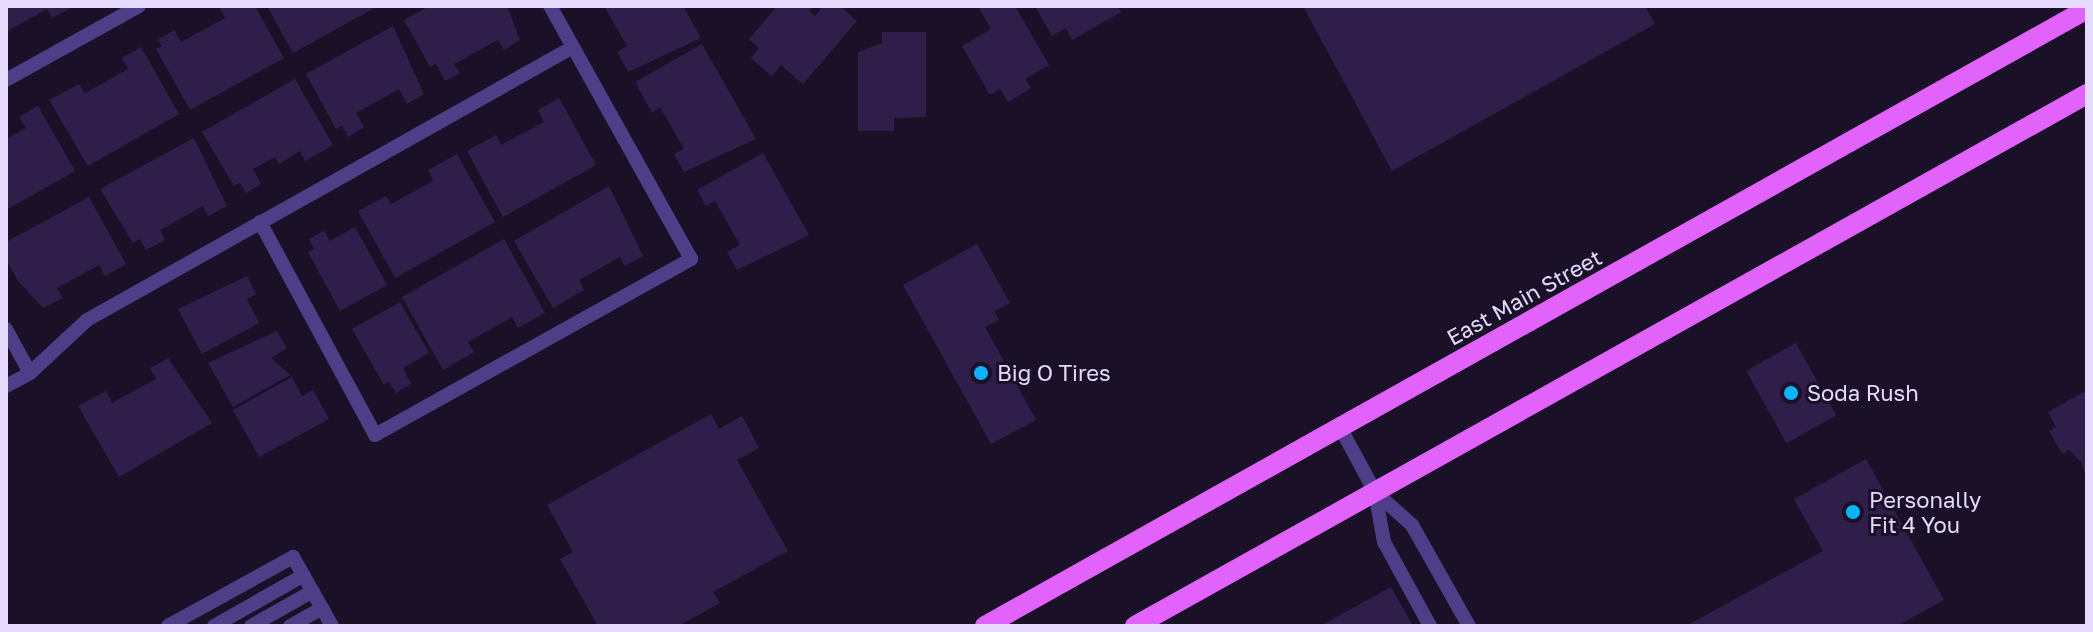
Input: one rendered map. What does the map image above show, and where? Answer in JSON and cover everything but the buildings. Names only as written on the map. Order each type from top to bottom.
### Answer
[{"type":"main road","name":"East Main Street","points":[[985,626],[2087,9]]},
{"type":"main road","points":[[1135,626],[2087,94]]},
{"type":"lane","points":[[6,80],[139,6]]},
{"type":"lane","points":[[260,222],[375,435],[691,259],[550,6]]},
{"type":"lane","points":[[6,386],[30,373],[87,320],[573,47]]},
{"type":"lane","points":[[6,329],[30,373]]},
{"type":"lane","points":[[1340,427],[1375,492],[1384,542],[1430,626]]},
{"type":"lane","points":[[1375,492],[1412,525],[1469,626]]},
{"type":"lane","points":[[168,626],[293,557],[332,626]]},
{"type":"lane","points":[[214,626],[304,575]]},
{"type":"lane","points":[[251,626],[313,591]]},
{"type":"lane","points":[[290,626],[322,608]]},
{"type":"place","name":"Big O Tires","points":[[981,373]]},
{"type":"place","name":"Soda Rush","points":[[1791,393]]},
{"type":"place","name":"Personally Fit 4 You","points":[[1853,512]]}]
